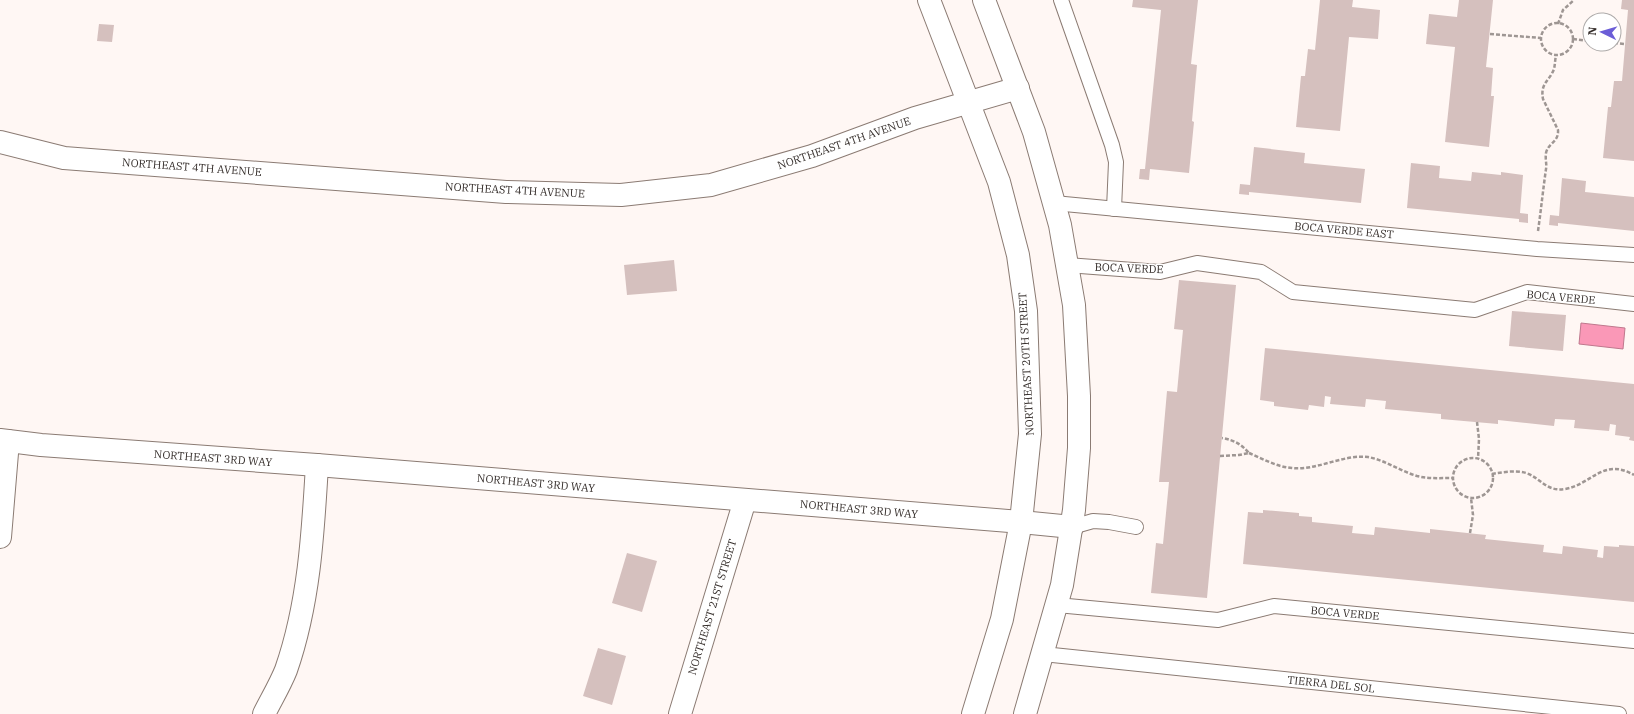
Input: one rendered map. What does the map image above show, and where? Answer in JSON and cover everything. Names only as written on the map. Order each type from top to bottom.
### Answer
[{"type":"street","name":"NORTHEAST 20TH STREET","points":[[930,0],[999,182],[1018,255],[1026,311],[1030,434],[1021,522],[1002,619],[973,714]]},
{"type":"street","points":[[984,0],[1034,132],[1060,225],[1074,305],[1079,396],[1078,448],[1072,527],[1062,586],[1025,714]]},
{"type":"street","name":"NORTHEAST 4TH AVENUE","points":[[0,142],[64,158],[506,192],[621,195],[711,185],[812,156],[915,118],[1018,88]]},
{"type":"street","points":[[0,537],[4,441]]},
{"type":"street","name":"NORTHEAST 3RD WAY","points":[[4,441],[1072,527]]},
{"type":"street","points":[[264,714],[285,671],[301,618],[313,533],[316,465]]},
{"type":"street","name":"NORTHEAST 21ST STREET","points":[[680,714],[745,500]]},
{"type":"lane","points":[[1061,0],[1112,145],[1116,162],[1114,209]]},
{"type":"lane","name":"BOCA VERDE EAST","points":[[1054,203],[1537,248],[1634,255]]},
{"type":"lane","name":"BOCA VERDE","points":[[1067,265],[1160,272],[1197,263],[1261,272],[1293,292],[1475,310],[1527,292],[1634,304]]},
{"type":"lane","points":[[1072,527],[1093,521],[1109,522],[1136,527]]},
{"type":"lane","name":"BOCA VERDE","points":[[1057,605],[1218,620],[1274,606],[1634,641]]},
{"type":"lane","name":"TIERRA DEL SOL","points":[[1043,654],[1619,714]]},
{"type":"path","points":[[1558,24],[1563,10],[1574,0]]},
{"type":"path","points":[[1558,24],[1567,26],[1573,40],[1566,53],[1556,56],[1547,52],[1541,43],[1541,38],[1544,29],[1548,26],[1558,24]]},
{"type":"path","points":[[1490,34],[1541,38]]},
{"type":"path","points":[[1573,40],[1582,41]]},
{"type":"path","points":[[1537,248],[1543,181],[1546,167],[1546,153],[1548,147],[1559,136],[1558,130],[1542,94],[1544,83],[1554,69],[1556,56]]},
{"type":"path","points":[[1477,422],[1479,439],[1478,459]]},
{"type":"path","points":[[1222,438],[1232,440],[1242,445],[1249,453],[1269,462],[1294,469],[1352,458],[1367,457],[1380,460],[1417,476],[1431,478],[1454,478]]},
{"type":"path","points":[[1220,456],[1249,453]]},
{"type":"path","points":[[1472,458],[1478,459],[1487,464],[1492,474],[1493,480],[1488,491],[1483,495],[1471,498],[1457,490],[1454,472],[1461,462],[1472,458]]},
{"type":"path","points":[[1492,474],[1504,472],[1524,472],[1541,483],[1557,489],[1566,489],[1599,473],[1611,469],[1628,472],[1634,475]]},
{"type":"path","points":[[1470,533],[1473,514],[1471,498]]},
{"type":"shaded area","points":[[1581,323],[1625,328],[1623,349],[1579,344]]},
{"type":"building","points":[[1133,0],[1198,0],[1191,64],[1197,65],[1192,121],[1194,122],[1189,173],[1150,169],[1149,180],[1139,179],[1140,169],[1145,169],[1161,10],[1132,7]]},
{"type":"building","points":[[1320,0],[1353,0],[1352,7],[1380,10],[1378,39],[1349,37],[1340,131],[1296,127],[1301,76],[1305,76],[1308,49],[1315,50]]},
{"type":"building","points":[[1459,0],[1493,0],[1486,67],[1493,68],[1491,96],[1494,96],[1489,147],[1445,142],[1455,47],[1426,44],[1429,14],[1457,17]]},
{"type":"building","points":[[1622,0],[1634,0],[1634,161],[1603,158],[1608,107],[1611,107],[1614,81],[1622,81],[1628,10],[1621,9]]},
{"type":"building","points":[[99,24],[114,25],[112,42],[97,41]]},
{"type":"building","points":[[1254,147],[1305,153],[1304,163],[1365,169],[1361,203],[1249,192],[1249,195],[1239,194],[1240,184],[1250,185]]},
{"type":"building","points":[[1411,163],[1440,166],[1439,178],[1471,181],[1472,172],[1501,175],[1501,172],[1523,175],[1520,213],[1528,214],[1528,223],[1519,222],[1519,219],[1407,208]]},
{"type":"building","points":[[1562,178],[1586,181],[1585,192],[1634,197],[1634,231],[1558,223],[1558,226],[1549,225],[1550,215],[1559,216]]},
{"type":"building","points":[[674,260],[677,291],[627,295],[624,265]]},
{"type":"building","points":[[1179,280],[1236,285],[1207,598],[1151,593],[1156,543],[1163,544],[1169,482],[1159,482],[1167,391],[1177,392],[1183,330],[1174,329]]},
{"type":"building","points":[[1512,311],[1566,315],[1563,351],[1509,346]]},
{"type":"building","points":[[1265,348],[1634,384],[1634,441],[1629,440],[1630,437],[1615,435],[1616,425],[1610,424],[1609,431],[1574,428],[1575,420],[1555,419],[1554,426],[1498,420],[1498,424],[1441,419],[1441,414],[1385,409],[1386,401],[1366,399],[1365,407],[1330,404],[1331,397],[1325,396],[1324,407],[1309,405],[1308,410],[1274,406],[1274,402],[1260,400]]},
{"type":"building","points":[[1263,510],[1299,513],[1299,516],[1312,517],[1312,522],[1353,526],[1352,533],[1374,535],[1375,527],[1430,533],[1430,529],[1486,535],[1485,539],[1544,545],[1543,552],[1562,554],[1563,546],[1598,550],[1597,557],[1603,558],[1604,546],[1634,546],[1634,602],[1243,564],[1248,512],[1263,513]]},
{"type":"building","points":[[627,553],[657,561],[642,612],[612,603]]},
{"type":"building","points":[[598,648],[626,656],[612,705],[583,696]]}]
